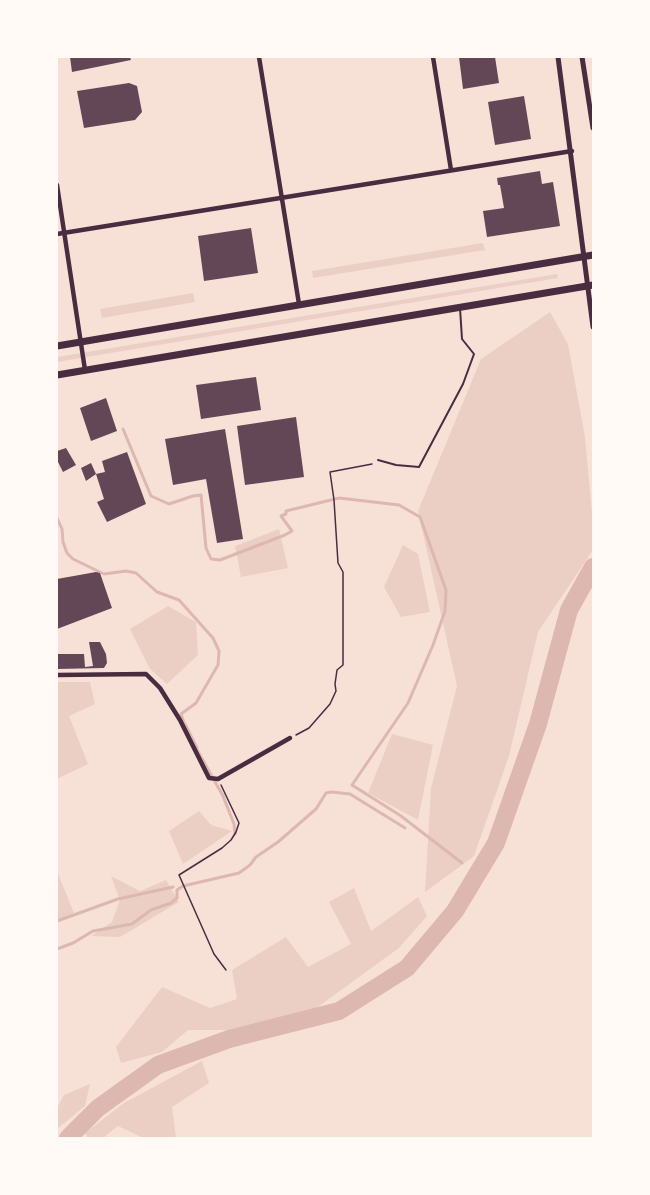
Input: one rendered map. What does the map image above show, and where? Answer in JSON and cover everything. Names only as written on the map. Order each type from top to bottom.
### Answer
[{"type":"main road","points":[[57,346],[589,256]]},
{"type":"main road","points":[[57,375],[591,286]]},
{"type":"street","points":[[259,57],[299,304]]},
{"type":"street","points":[[433,57],[451,170]]},
{"type":"street","points":[[558,57],[589,256],[593,327]]},
{"type":"street","points":[[582,57],[593,128]]},
{"type":"street","points":[[57,234],[572,151]]},
{"type":"street","points":[[57,185],[86,370]]},
{"type":"street","points":[[57,675],[146,674],[160,688],[180,720],[209,778],[218,779],[290,738]]},
{"type":"lane","points":[[378,460],[419,468],[463,384],[474,354],[462,339],[460,308]]},
{"type":"path","points":[[290,738],[309,728],[330,704],[336,691],[337,670],[343,665],[343,572],[338,563],[330,472],[372,464],[378,460]]},
{"type":"path","points":[[218,779],[239,823],[237,832],[222,848],[179,875],[214,954],[226,970]]},
{"type":"shaded area","points":[[483,243],[485,250],[313,278],[312,271]]},
{"type":"shaded area","points":[[557,274],[558,278],[57,362],[57,357]]},
{"type":"shaded area","points":[[193,293],[195,302],[102,318],[100,309]]},
{"type":"shaded area","points":[[550,312],[568,344],[585,437],[593,524],[593,550],[538,632],[509,756],[474,856],[425,892],[431,788],[457,686],[418,511],[481,359]]},
{"type":"shaded area","points":[[279,529],[288,568],[241,577],[235,546]]},
{"type":"shaded area","points":[[403,545],[418,554],[430,612],[401,617],[384,587]]},
{"type":"shaded area","points":[[168,606],[196,622],[198,655],[167,684],[150,669],[130,629]]},
{"type":"shaded area","points":[[57,682],[90,682],[95,704],[69,716],[88,764],[57,779]]},
{"type":"shaded area","points":[[392,734],[433,745],[418,820],[368,793]]},
{"type":"shaded area","points":[[199,811],[211,825],[232,831],[183,864],[169,831]]},
{"type":"shaded area","points":[[57,871],[74,913],[57,920]]},
{"type":"shaded area","points":[[111,876],[140,891],[166,880],[179,902],[120,937],[91,936],[112,922],[120,900]]},
{"type":"shaded area","points":[[354,888],[371,931],[418,897],[427,916],[399,948],[315,1009],[248,1030],[188,1030],[162,1052],[121,1063],[116,1047],[162,987],[210,1008],[237,999],[232,970],[286,937],[308,967],[351,944],[329,902]]},
{"type":"shaded area","points":[[202,1061],[209,1083],[172,1107],[176,1138],[143,1138],[118,1126],[103,1138],[88,1138],[85,1133],[124,1103]]},
{"type":"shaded area","points":[[90,1084],[85,1106],[57,1129],[57,1108],[64,1095]]},
{"type":"building","points":[[70,57],[130,57],[131,60],[72,72]]},
{"type":"building","points":[[459,57],[495,57],[499,83],[463,89]]},
{"type":"building","points":[[129,83],[137,86],[142,112],[135,120],[84,128],[77,91]]},
{"type":"building","points":[[524,96],[531,139],[495,145],[488,102]]},
{"type":"building","points":[[540,171],[542,184],[553,182],[560,226],[487,237],[483,211],[504,208],[497,178]]},
{"type":"building","points":[[251,228],[258,273],[204,281],[198,236]]},
{"type":"building","points":[[256,377],[261,410],[201,419],[196,385]]},
{"type":"building","points":[[106,398],[117,431],[91,441],[80,408]]},
{"type":"building","points":[[296,417],[304,477],[245,485],[237,426]]},
{"type":"building","points":[[225,429],[243,539],[217,543],[206,479],[173,485],[165,439]]},
{"type":"building","points":[[66,448],[76,465],[63,472],[57,460],[57,451]]},
{"type":"building","points":[[127,452],[146,504],[107,522],[97,502],[104,499],[96,474],[105,472],[102,461]]},
{"type":"building","points":[[91,463],[96,474],[86,481],[81,468]]},
{"type":"building","points":[[100,573],[112,608],[57,629],[57,579]]},
{"type":"building","points":[[89,642],[100,642],[106,654],[107,663],[104,668],[57,669],[57,654],[84,654],[85,667],[93,666]]},
{"type":"waterway","points":[[123,429],[151,496],[169,504],[201,495],[206,548],[211,559],[220,560],[292,531],[281,516],[286,514],[286,511],[339,498],[399,505],[420,517],[446,590],[445,611],[408,703],[352,785],[401,816],[462,863]]},
{"type":"waterway","points":[[57,518],[67,553],[73,559],[104,574],[126,571],[136,573],[157,592],[179,600],[213,638],[219,651],[218,665],[196,703],[181,714],[184,723]]},
{"type":"waterway","points":[[68,1138],[98,1108],[158,1065],[229,1039],[339,1011],[407,968],[455,911],[496,843],[538,724],[569,610],[593,567]]},
{"type":"waterway","points":[[185,724],[197,748]]},
{"type":"waterway","points":[[196,748],[223,796],[234,824],[235,834]]},
{"type":"waterway","points":[[57,949],[93,931],[132,924],[151,910],[171,903],[177,898],[177,890],[183,886],[239,873],[316,809],[326,793],[350,794],[405,828]]},
{"type":"waterway","points":[[57,921],[118,899],[173,887]]}]
